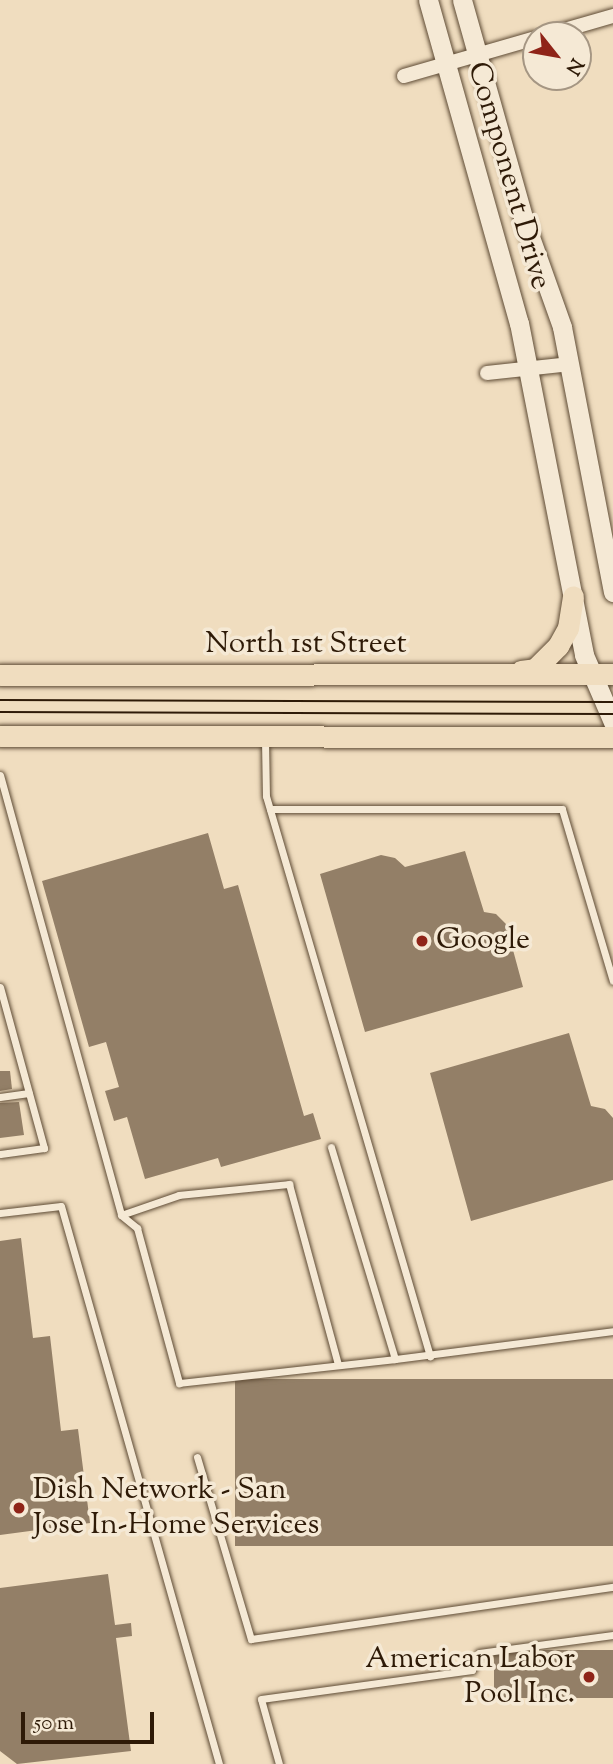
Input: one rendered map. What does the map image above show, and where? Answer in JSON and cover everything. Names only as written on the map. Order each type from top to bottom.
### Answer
[{"type":"main road","name":"Component Drive","points":[[428,0],[530,368],[590,675],[613,722]]},
{"type":"main road","name":"Component Drive","points":[[462,0],[524,220],[571,364],[613,592]]},
{"type":"main road","points":[[492,675],[536,669],[548,659],[568,628],[573,596]]},
{"type":"main road","name":"North 1st Street","points":[[0,675],[613,674]]},
{"type":"main road","points":[[0,736],[613,737]]},
{"type":"street","points":[[592,22],[613,16]]},
{"type":"street","points":[[404,76],[522,42]]},
{"type":"street","points":[[487,373],[571,364]]},
{"type":"lane","points":[[264,737],[270,809],[430,1356]]},
{"type":"lane","points":[[0,775],[121,1215],[137,1228],[180,1383],[430,1356],[613,1331]]},
{"type":"lane","points":[[270,809],[562,809],[612,975]]},
{"type":"lane","points":[[0,987],[44,1148],[0,1154]]},
{"type":"lane","points":[[0,1097],[29,1093]]},
{"type":"lane","points":[[331,1147],[395,1359]]},
{"type":"lane","points":[[121,1215],[179,1195],[289,1184],[338,1364]]},
{"type":"lane","points":[[0,1213],[61,1206],[219,1764]]},
{"type":"lane","points":[[197,1457],[251,1639],[613,1587]]},
{"type":"lane","points":[[279,1764],[261,1699],[472,1670],[479,1653],[613,1635]]},
{"type":"building","points":[[208,833],[224,889],[238,885],[304,1116],[313,1113],[321,1139],[221,1167],[218,1158],[145,1179],[127,1117],[114,1121],[105,1091],[119,1087],[106,1042],[89,1047],[42,881]]},
{"type":"building","points":[[465,851],[484,912],[496,914],[506,924],[523,987],[365,1032],[320,874],[381,855],[395,858],[405,867]]},
{"type":"building","points":[[569,1033],[591,1106],[605,1109],[613,1118],[613,1180],[471,1221],[430,1073]]},
{"type":"building","points":[[0,1071],[10,1071],[12,1089],[0,1091]]},
{"type":"building","points":[[19,1102],[24,1135],[0,1138],[0,1103]]},
{"type":"building","points":[[21,1238],[33,1338],[50,1336],[61,1431],[78,1429],[90,1523],[0,1535],[0,1241]]},
{"type":"building","points":[[235,1379],[613,1379],[613,1546],[235,1546]]},
{"type":"building","points":[[108,1574],[115,1625],[131,1623],[132,1636],[116,1638],[131,1751],[17,1764],[0,1751],[0,1588]]},
{"type":"building","points":[[494,1650],[613,1650],[613,1698],[494,1698]]},
{"type":"tram line","points":[[0,700],[613,702]]},
{"type":"tram line","points":[[0,712],[613,714]]},
{"type":"place","name":"Google","points":[[422,941]]},
{"type":"place","name":"Dish Network - San Jose In-Home Services","points":[[19,1508]]},
{"type":"place","name":"American Labor Pool Inc.","points":[[589,1677]]}]
